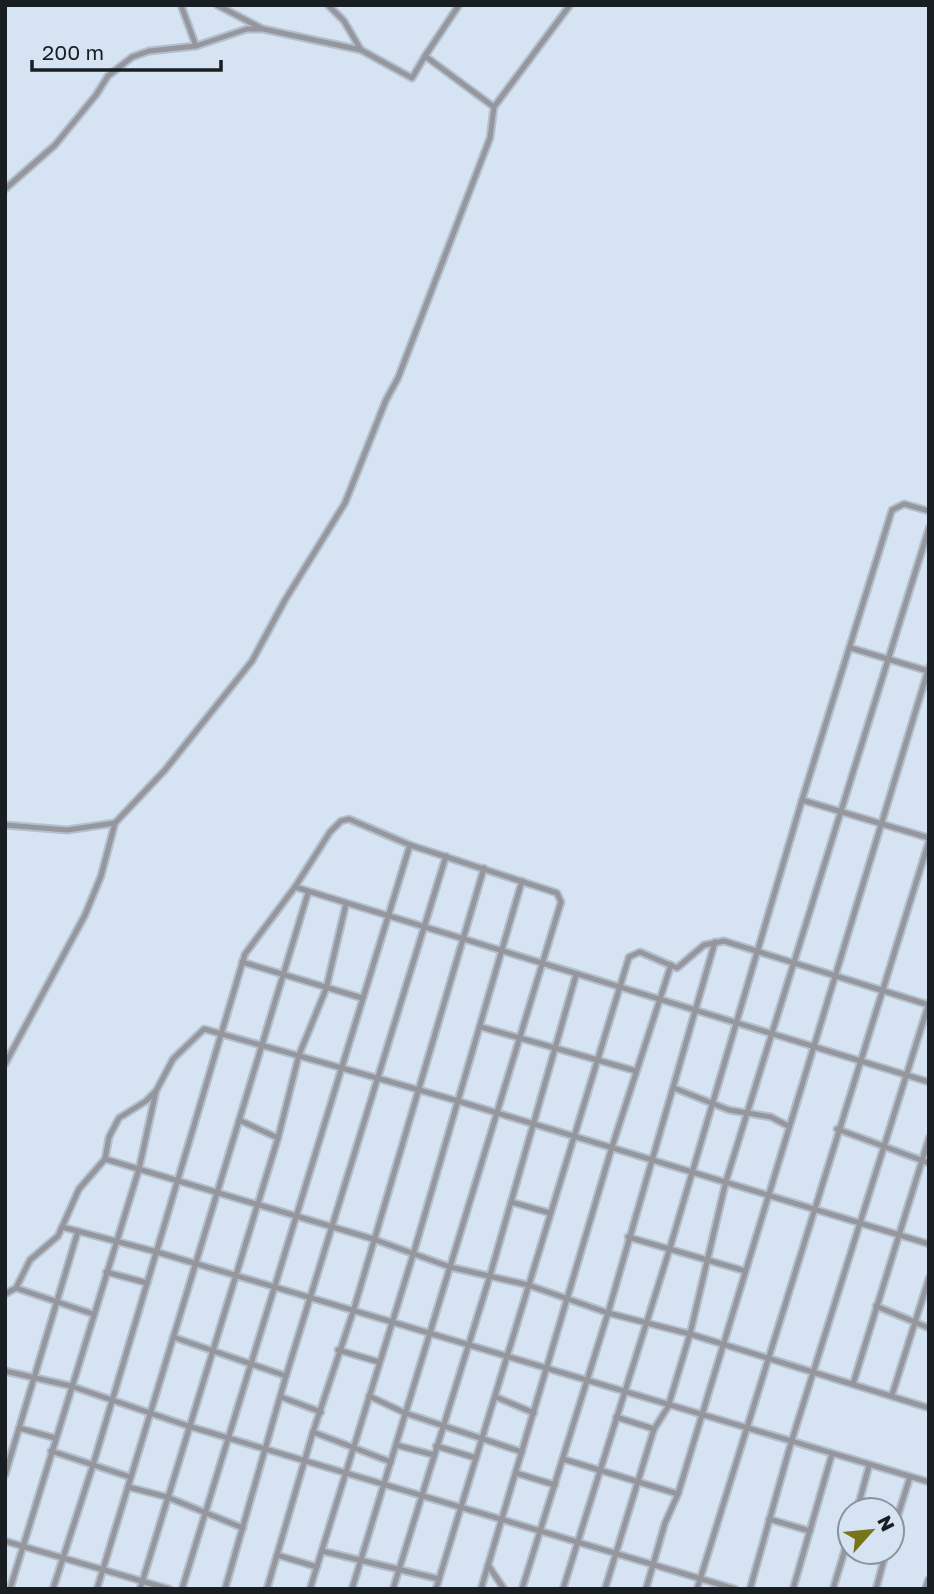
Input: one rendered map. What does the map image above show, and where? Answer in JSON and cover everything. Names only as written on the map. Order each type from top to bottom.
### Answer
[{"type":"street","points":[[181,5],[195,46]]},
{"type":"street","points":[[218,5],[262,29]]},
{"type":"street","points":[[328,5],[344,21],[361,50]]},
{"type":"street","points":[[5,189],[55,145],[118,66],[149,51],[195,46],[247,29],[262,29],[361,50],[412,78],[459,5]]},
{"type":"street","points":[[5,1064],[85,915],[101,876],[115,823],[165,770],[252,661],[285,600],[345,503],[386,400],[398,378],[491,138],[494,107],[570,5]]},
{"type":"street","points":[[425,56],[494,107]]},
{"type":"street","points":[[563,1589],[645,1320],[669,1251],[802,800],[892,510],[904,504],[929,511]]},
{"type":"street","points":[[605,1589],[654,1429],[668,1407],[690,1334],[726,1181],[774,1035],[929,528]]},
{"type":"street","points":[[646,1589],[665,1523],[678,1494],[928,670],[851,648]]},
{"type":"street","points":[[696,1589],[929,839],[802,800]]},
{"type":"street","points":[[53,1589],[179,1180],[242,962],[262,927],[295,887],[330,832],[341,821],[349,819],[410,845],[557,893],[561,898],[352,1589]]},
{"type":"street","points":[[5,825],[50,830],[115,823]]},
{"type":"street","points":[[182,1589],[203,1513],[410,845]]},
{"type":"street","points":[[225,1589],[286,1376],[380,1079],[446,856]]},
{"type":"street","points":[[267,1589],[338,1350],[353,1312],[484,869]]},
{"type":"street","points":[[310,1589],[413,1255],[522,881]]},
{"type":"street","points":[[295,887],[929,1082]]},
{"type":"street","points":[[97,1589],[308,893]]},
{"type":"street","points":[[140,1589],[233,1275],[278,1138],[299,1055],[326,989],[346,904]]},
{"type":"street","points":[[522,1589],[608,1313],[628,1237],[697,1012],[715,942]]},
{"type":"street","points":[[436,1589],[509,1358],[528,1285],[617,987],[629,957],[634,953],[680,967],[704,945],[715,942],[758,950],[928,1004],[791,1443],[750,1589]]},
{"type":"street","points":[[242,962],[362,998]]},
{"type":"street","points":[[481,1589],[612,1147],[671,965]]},
{"type":"street","points":[[393,1589],[489,1279],[576,975]]},
{"type":"street","points":[[481,1027],[636,1071]]},
{"type":"street","points":[[10,1589],[139,1169],[156,1091],[173,1059],[201,1030],[220,1032],[418,1089],[900,1233],[929,1244]]},
{"type":"street","points":[[674,1088],[729,1110],[771,1117],[788,1126]]},
{"type":"street","points":[[16,1288],[30,1260],[53,1242],[79,1189],[105,1159],[109,1137],[119,1118],[146,1101],[156,1091]]},
{"type":"street","points":[[239,1120],[278,1138]]},
{"type":"street","points":[[837,1129],[884,1144],[925,1162]]},
{"type":"street","points":[[853,1384],[876,1306],[925,1162],[929,1138]]},
{"type":"street","points":[[105,1159],[373,1239],[489,1279],[528,1285],[608,1313],[645,1320],[929,1408]]},
{"type":"street","points":[[511,1202],[550,1213]]},
{"type":"street","points":[[62,1227],[157,1252],[668,1407],[929,1482]]},
{"type":"street","points":[[5,1475],[9,1451],[35,1377],[78,1231]]},
{"type":"street","points":[[628,1237],[745,1271]]},
{"type":"street","points":[[106,1272],[147,1283]]},
{"type":"street","points":[[892,1395],[929,1278]]},
{"type":"street","points":[[6,1291],[16,1288],[93,1314]]},
{"type":"street","points":[[876,1306],[929,1328]]},
{"type":"street","points":[[173,1337],[286,1376]]},
{"type":"street","points":[[338,1350],[379,1362]]},
{"type":"street","points":[[5,1371],[71,1386],[188,1426],[735,1589]]},
{"type":"street","points":[[369,1396],[405,1413],[443,1424],[481,1440],[522,1451]]},
{"type":"street","points":[[496,1396],[534,1413]]},
{"type":"street","points":[[281,1397],[321,1412]]},
{"type":"street","points":[[616,1417],[654,1429]]},
{"type":"street","points":[[19,1428],[55,1438]]},
{"type":"street","points":[[313,1432],[353,1450],[391,1462]]},
{"type":"street","points":[[396,1445],[434,1455]]},
{"type":"street","points":[[436,1446],[476,1458]]},
{"type":"street","points":[[51,1451],[130,1477]]},
{"type":"street","points":[[793,1589],[832,1454]]},
{"type":"street","points":[[563,1459],[678,1494]]},
{"type":"street","points":[[861,1496],[869,1466]]},
{"type":"street","points":[[516,1473],[555,1485]]},
{"type":"street","points":[[905,1496],[911,1477]]},
{"type":"street","points":[[128,1487],[167,1497],[243,1528]]},
{"type":"street","points":[[769,1519],[810,1531]]},
{"type":"street","points":[[5,1541],[169,1589]]},
{"type":"street","points":[[322,1551],[439,1579]]},
{"type":"street","points":[[277,1555],[317,1567]]},
{"type":"street","points":[[488,1565],[504,1589]]},
{"type":"street","points":[[834,1589],[841,1566]]},
{"type":"street","points":[[876,1589],[882,1566]]},
{"type":"street","points":[[926,1589],[929,1580]]}]
